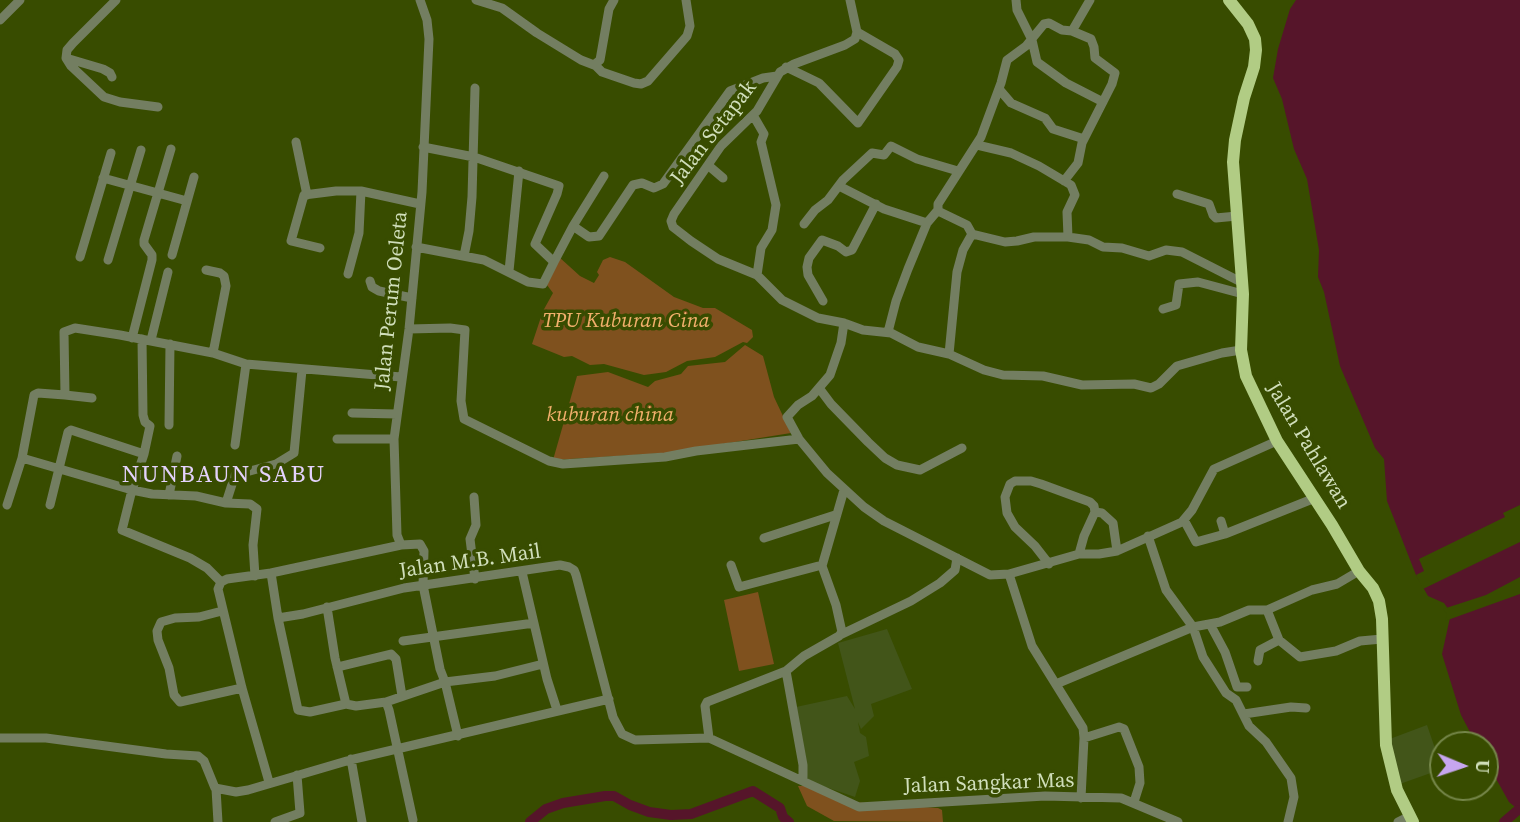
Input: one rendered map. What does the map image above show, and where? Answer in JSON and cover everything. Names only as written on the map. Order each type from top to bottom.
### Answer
[{"type":"highway","name":"Jalan Pahlawan","points":[[1229,0],[1248,24],[1255,39],[1254,67],[1244,98],[1233,162],[1242,288],[1241,350],[1251,390],[1277,441],[1379,601],[1382,619],[1386,745],[1396,790],[1409,821]]},
{"type":"street","points":[[0,20],[20,0]]},
{"type":"street","points":[[116,0],[69,48],[66,58],[104,97],[158,107]]},
{"type":"street","points":[[476,0],[502,8],[603,72],[641,84],[648,81],[687,36],[690,26],[686,0]]},
{"type":"street","points":[[595,65],[600,60],[609,9],[614,0]]},
{"type":"street","points":[[786,67],[819,83],[858,123],[897,67],[899,60],[895,54],[857,32],[850,0]]},
{"type":"street","points":[[1016,0],[1017,10],[1032,40],[1033,53],[1039,65],[1103,102]]},
{"type":"street","points":[[1072,31],[1090,0]]},
{"type":"street","name":"Jalan Perum Oeleta","points":[[401,545],[397,535],[394,439],[409,329],[422,192],[429,39],[423,1]]},
{"type":"street","points":[[888,332],[896,301],[927,223],[938,210],[938,204],[977,145],[999,89],[1007,60],[1020,52],[1044,24],[1049,23],[1091,40],[1095,58],[1115,72],[1084,139],[1078,163],[1064,181]]},
{"type":"street","name":"Jalan Setapak","points":[[857,32],[850,43],[786,67],[777,76],[772,89],[752,115],[729,136],[674,214],[671,223],[706,252],[757,275],[782,300],[818,318],[863,330],[888,332],[918,347],[949,354],[984,370],[1003,375],[1043,376],[1082,385],[1134,384],[1151,388],[1159,384],[1177,366],[1241,350]]},
{"type":"street","points":[[66,58],[103,69],[110,73],[111,77]]},
{"type":"street","points":[[573,226],[589,237],[599,236],[633,185],[642,183],[654,187],[663,184],[730,91],[763,78],[777,76]]},
{"type":"street","points":[[464,256],[469,232],[474,157],[475,88]]},
{"type":"street","points":[[999,89],[1011,103],[1045,118],[1053,129],[1084,139]]},
{"type":"street","points":[[752,115],[762,130],[761,142],[776,205],[772,230],[761,248],[757,275]]},
{"type":"street","points":[[296,142],[307,195]]},
{"type":"street","points":[[977,145],[1011,153],[1071,185],[1075,195],[1067,212],[1069,237]]},
{"type":"street","points":[[804,224],[872,153],[884,155],[894,146],[917,159],[958,171]]},
{"type":"street","points":[[423,148],[474,157],[559,186],[535,244],[554,262]]},
{"type":"street","points":[[171,149],[144,240],[152,255],[142,339],[144,418],[150,426],[122,530],[190,558],[208,568],[221,582]]},
{"type":"street","points":[[107,260],[141,150]]},
{"type":"street","points":[[80,257],[111,153]]},
{"type":"street","points":[[709,166],[723,178]]},
{"type":"street","points":[[509,271],[519,171]]},
{"type":"street","points":[[416,247],[484,260],[528,282],[543,284],[573,226],[604,176]]},
{"type":"street","points":[[172,255],[194,177]]},
{"type":"street","points":[[103,178],[187,201]]},
{"type":"street","points":[[839,186],[876,204],[927,223]]},
{"type":"street","points":[[348,274],[359,233],[361,191]]},
{"type":"street","points":[[320,248],[291,241],[304,195],[361,191],[420,204]]},
{"type":"street","points":[[1177,194],[1209,204],[1216,218],[1237,216]]},
{"type":"street","points":[[823,301],[808,275],[809,258],[822,240],[846,252],[852,250],[876,204]]},
{"type":"street","points":[[938,210],[967,225],[972,234],[1005,242],[1034,237],[1069,237],[1149,256],[1167,250],[1182,252],[1242,288]]},
{"type":"street","points":[[949,354],[957,271],[963,250],[972,234]]},
{"type":"street","points":[[206,270],[224,276],[226,286],[213,353]]},
{"type":"street","points":[[142,339],[168,272]]},
{"type":"street","points":[[370,281],[372,287],[379,291],[412,298]]},
{"type":"street","points":[[1163,309],[1176,305],[1179,284],[1198,282],[1242,288]]},
{"type":"street","points":[[844,323],[837,359],[830,375],[812,396],[797,405],[787,417],[799,439],[844,490],[884,521],[990,575],[1009,574],[1079,554],[1116,551],[1185,520],[1213,469],[1277,441]]},
{"type":"street","points":[[65,395],[62,341],[65,331],[75,328],[170,344],[247,363],[401,377]]},
{"type":"street","points":[[409,329],[465,330],[461,401],[464,419],[549,461],[564,464],[664,457],[799,439]]},
{"type":"street","points":[[169,425],[170,344]]},
{"type":"street","points":[[235,445],[247,363]]},
{"type":"street","points":[[226,503],[235,475],[276,464],[294,453],[302,370]]},
{"type":"street","points":[[819,388],[868,442],[897,465],[920,470],[962,448]]},
{"type":"street","points":[[7,505],[22,458],[20,455],[35,394],[92,398]]},
{"type":"street","points":[[352,413],[397,414]]},
{"type":"street","points":[[50,505],[68,432],[71,430],[144,454]]},
{"type":"street","points":[[337,439],[394,439]]},
{"type":"street","points":[[169,495],[177,456]]},
{"type":"street","points":[[22,458],[132,490],[250,504],[257,509],[253,545],[255,576]]},
{"type":"street","points":[[1049,564],[1015,527],[1007,513],[1005,497],[1010,484],[1024,481],[1041,484],[1090,502],[1094,506],[1095,512],[1079,554]]},
{"type":"street","points":[[839,636],[843,627],[822,565],[844,490]]},
{"type":"street","points":[[474,497],[475,525],[470,539],[475,579]]},
{"type":"street","points":[[1185,520],[1197,542],[1226,534],[1315,498]]},
{"type":"street","points":[[1095,512],[1102,513],[1113,523],[1116,551]]},
{"type":"street","points":[[764,538],[835,515]]},
{"type":"street","points":[[1222,521],[1226,534]]},
{"type":"street","points":[[1148,537],[1169,595],[1193,627],[1203,657],[1226,693],[1236,700],[1249,726],[1266,742],[1292,778],[1294,797],[1288,822]]},
{"type":"street","points":[[221,582],[401,545],[420,544],[423,547],[423,585],[440,669],[458,736]]},
{"type":"street","points":[[214,786],[236,792],[248,790],[351,760],[609,699],[617,728],[629,739],[709,737],[705,706],[707,702],[786,671],[804,656],[839,636],[911,601],[955,570],[957,558]]},
{"type":"street","name":"Jalan M.B. Mail","points":[[278,618],[423,585],[560,565],[574,570],[609,699]]},
{"type":"street","points":[[731,565],[739,587],[822,565]]},
{"type":"street","points":[[1056,684],[1193,627],[1220,622],[1241,612],[1267,610],[1304,593],[1337,584],[1359,571]]},
{"type":"street","points":[[522,572],[543,664],[557,710]]},
{"type":"street","points":[[271,573],[298,710],[310,712],[346,704],[356,706],[386,702],[445,682],[495,676],[543,664]]},
{"type":"street","points":[[1009,574],[1028,636],[1081,723],[1084,738],[1081,798]]},
{"type":"street","points":[[221,582],[218,589],[222,611],[269,782]]},
{"type":"street","points":[[327,607],[346,704]]},
{"type":"street","points":[[1267,610],[1279,640],[1297,656],[1336,651],[1360,641],[1382,639]]},
{"type":"street","points":[[222,611],[161,622],[157,631],[158,640],[169,668],[174,695],[180,702],[242,688]]},
{"type":"street","points":[[403,641],[534,623]]},
{"type":"street","points":[[1210,624],[1225,652],[1237,688],[1247,687]]},
{"type":"street","points":[[1258,661],[1260,650],[1279,640]]},
{"type":"street","points":[[337,667],[391,654],[396,659],[402,696]]},
{"type":"street","points":[[786,671],[801,753],[803,781]]},
{"type":"street","points":[[386,702],[399,748],[413,820]]},
{"type":"street","points":[[1244,714],[1291,707],[1306,708]]},
{"type":"street","points":[[1084,738],[1119,727],[1124,729],[1139,767],[1140,783],[1134,802]]},
{"type":"street","name":"Jalan Sangkar Mas","points":[[709,737],[844,802],[869,807],[1018,797],[1121,798],[1178,822]]},
{"type":"street","points":[[0,738],[46,738],[166,754],[198,755],[204,761],[214,786],[218,822]]},
{"type":"street","points":[[351,760],[362,822]]},
{"type":"street","points":[[275,822],[300,813],[297,775]]},
{"type":"shaded area","points":[[1296,0],[1520,0],[1520,811],[1509,802],[1499,784],[1499,731],[1470,731],[1461,715],[1442,654],[1451,613],[1444,603],[1428,596],[1416,575],[1387,501],[1384,459],[1375,448],[1340,366],[1324,292],[1318,277],[1319,250],[1307,179],[1294,149],[1282,99],[1273,78],[1290,9]]},
{"type":"shaded area","points":[[887,629],[912,689],[871,704],[874,716],[861,729],[858,722],[860,733],[866,737],[869,756],[854,762],[860,781],[855,797],[808,781],[796,707],[847,696],[855,709],[838,643]]},
{"type":"shaded area","points":[[1427,725],[1429,774],[1397,785],[1387,740]]},
{"type":"green space","name":"TPU Kuburan Cina","points":[[559,257],[580,276],[594,283],[603,260],[610,257],[625,262],[674,297],[703,308],[715,308],[752,330],[753,337],[747,343],[743,342],[715,357],[687,361],[666,372],[644,375],[604,364],[590,365],[572,356],[564,357],[532,344],[543,311],[553,293],[547,285]]},
{"type":"green space","name":"kuburan china","points":[[745,345],[763,356],[774,397],[791,433],[666,453],[553,460],[577,376],[608,372],[648,387],[655,381],[681,374],[688,366],[725,362]]},
{"type":"green space","points":[[758,592],[774,664],[739,671],[724,600]]},
{"type":"green space","points":[[798,786],[814,786],[851,802],[938,808],[942,810],[943,822],[834,821],[807,806]]},
{"type":"pier","points":[[1520,505],[1520,542],[1423,589],[1416,575],[1424,571],[1419,559],[1505,517],[1503,513]]},
{"type":"pier","points":[[1520,577],[1520,594],[1445,621],[1447,614],[1443,609],[1486,595]]},
{"type":"waterway","points":[[530,822],[546,809],[563,803],[605,796],[614,796],[649,812],[671,815],[691,814],[753,791],[780,808],[783,817],[789,822]]},
{"type":"waterway","points":[[1504,822],[1518,810]]},
{"type":"district","name":"NUNBAUN SABU","points":[[224,476]]}]
